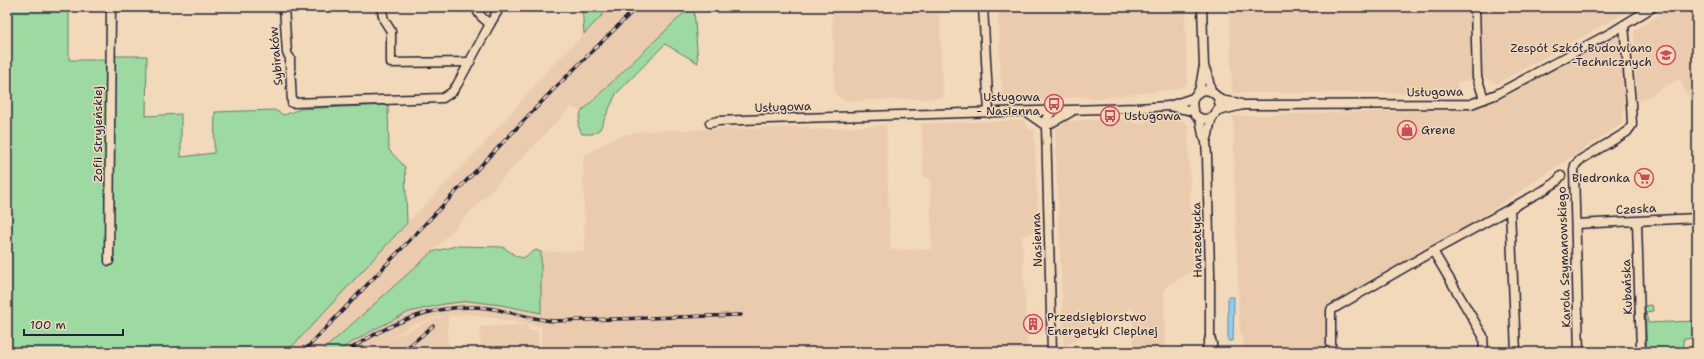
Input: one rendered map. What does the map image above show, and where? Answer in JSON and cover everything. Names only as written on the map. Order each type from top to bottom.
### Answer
[{"type":"street","name":"Zofii Stryjeńskiej","points":[[109,261],[111,7]]},
{"type":"street","name":"Sybiraków","points":[[284,7],[287,53],[290,58],[292,103],[443,98],[452,92],[457,86],[470,62]]},
{"type":"street","points":[[381,7],[384,20],[391,31],[391,63],[470,62],[500,7]]},
{"type":"street","points":[[477,7],[477,11],[482,19],[490,24]]},
{"type":"street","points":[[983,7],[989,113]]},
{"type":"street","points":[[1202,7],[1204,67],[1201,85],[1192,102],[1193,111],[1200,118],[1207,119],[1215,114],[1220,107],[1218,98],[1208,85],[1207,74],[1204,67]]},
{"type":"street","points":[[1474,7],[1477,77],[1484,99]]},
{"type":"street","name":"Usługowa","points":[[1215,114],[1243,105],[1471,104],[1497,94],[1624,25],[1653,7]]},
{"type":"street","name":"Karola Szymanowskiego","points":[[1579,352],[1574,170],[1575,165],[1580,160],[1627,132],[1632,125],[1624,25]]},
{"type":"street","points":[[1195,96],[1205,90],[1212,92]]},
{"type":"street","name":"Usługowa","points":[[1169,106],[1195,96]]},
{"type":"street","name":"Usługowa","points":[[1218,98],[1225,101],[1235,101],[1243,105]]},
{"type":"street","name":"Usługowa","points":[[710,123],[718,121],[767,119],[1026,112],[1169,106],[1193,111]]},
{"type":"street","name":"Usługowa","points":[[1046,126],[1075,110]]},
{"type":"street","points":[[1046,126],[1046,119],[1052,111]]},
{"type":"street","points":[[1026,112],[1046,126]]},
{"type":"street","name":"Hanzeatycka","points":[[1206,141],[1209,134],[1210,123],[1215,114]]},
{"type":"street","name":"Hanzeatycka","points":[[1200,118],[1203,135],[1206,141],[1210,272],[1210,337],[1206,352]]},
{"type":"street","name":"Nasienna","points":[[1046,126],[1052,352]]},
{"type":"street","points":[[1331,352],[1331,310],[1555,183],[1561,176]]},
{"type":"street","points":[[1510,209],[1516,352]]},
{"type":"street","name":"Czeska","points":[[1576,227],[1697,218]]},
{"type":"street","name":"Kubańska","points":[[1637,222],[1641,352]]},
{"type":"street","points":[[1433,251],[1483,336],[1484,352]]},
{"type":"street","name":"Hanzeatycka","points":[[1210,337],[1212,352]]},
{"type":"shaded area","points":[[610,7],[690,7],[581,112],[571,107],[432,252],[341,335],[321,352],[287,352],[407,223],[481,147],[549,69]]},
{"type":"shaded area","points":[[832,7],[939,7],[943,98],[844,101],[835,93]]},
{"type":"shaded area","points":[[998,7],[1185,7],[1187,85],[1175,89],[1096,99],[1078,96],[1056,100],[1002,101]]},
{"type":"shaded area","points":[[1229,7],[1636,7],[1496,84],[1486,78],[1457,82],[1457,93],[1232,93]]},
{"type":"shaded area","name":"Zespół Szkół Budowlano -Technicznych","points":[[1671,7],[1697,7],[1697,96],[1690,100],[1679,79],[1640,101],[1636,97],[1634,31]]},
{"type":"shaded area","points":[[1627,33],[1623,123],[1472,223],[1335,301],[1330,352],[1243,352],[1243,338],[1240,332],[1233,116],[1476,108],[1498,100],[1600,43]]},
{"type":"shaded area","points":[[1178,117],[1188,126],[1193,271],[1164,288],[1165,352],[1133,352],[1133,307],[1064,347],[1055,131],[1065,121],[1127,118],[1135,124],[1144,123],[1149,118]]},
{"type":"shaded area","points":[[1024,120],[1029,129],[1034,130],[1039,231],[1022,236],[1027,352],[542,352],[541,326],[468,314],[448,316],[448,338],[450,352],[338,352],[347,345],[409,312],[444,304],[469,301],[501,305],[540,252],[585,251],[583,157],[607,141],[623,135],[643,131],[809,127],[809,130],[886,125],[890,250],[932,249],[930,178],[924,178],[921,124]],"holes":[[[444,316],[429,321],[388,340],[408,327]]]},
{"type":"shaded area","points":[[527,325],[528,330],[538,330],[538,352],[481,352],[480,327]]},
{"type":"green space","points":[[7,7],[69,7],[69,60],[105,60],[117,56],[147,56],[146,116],[181,114],[181,157],[214,153],[215,112],[274,110],[284,115],[300,109],[388,105],[389,150],[405,167],[407,223],[287,352],[7,352]]},
{"type":"green space","points":[[582,7],[610,7],[584,34]]},
{"type":"green space","points":[[690,7],[698,7],[694,9],[698,63],[665,44],[616,94],[600,129],[593,134],[582,134],[578,125],[581,112]]},
{"type":"green space","points":[[456,246],[503,247],[516,256],[523,258],[536,250],[541,252],[541,313],[501,305],[469,301],[444,304],[409,312],[347,345],[338,352],[321,352],[432,252]]},
{"type":"green space","points":[[1652,305],[1653,311],[1646,312],[1648,323],[1697,321],[1697,338],[1683,339],[1684,352],[1647,351],[1645,306]]},
{"type":"water","points":[[1228,297],[1234,297],[1233,341],[1228,341]]},
{"type":"railway","points":[[303,352],[552,91],[637,7]]},
{"type":"railway","points":[[346,352],[378,332],[395,324],[413,317],[450,308],[487,308],[536,319],[553,321],[741,315]]},
{"type":"railway","points":[[402,352],[433,326]]},
{"type":"place","name":"Zespół Szkół Budowlano -Technicznych","points":[[1666,55]]},
{"type":"place","name":"Usługowa - Nasienna","points":[[1054,104]]},
{"type":"place","name":"Usługowa","points":[[1110,116]]},
{"type":"place","name":"Grene","points":[[1407,130]]},
{"type":"place","name":"Biedronka","points":[[1644,178]]},
{"type":"place","name":"Przedsiębiorstwo Energetyki Cieplnej","points":[[1033,324]]}]
